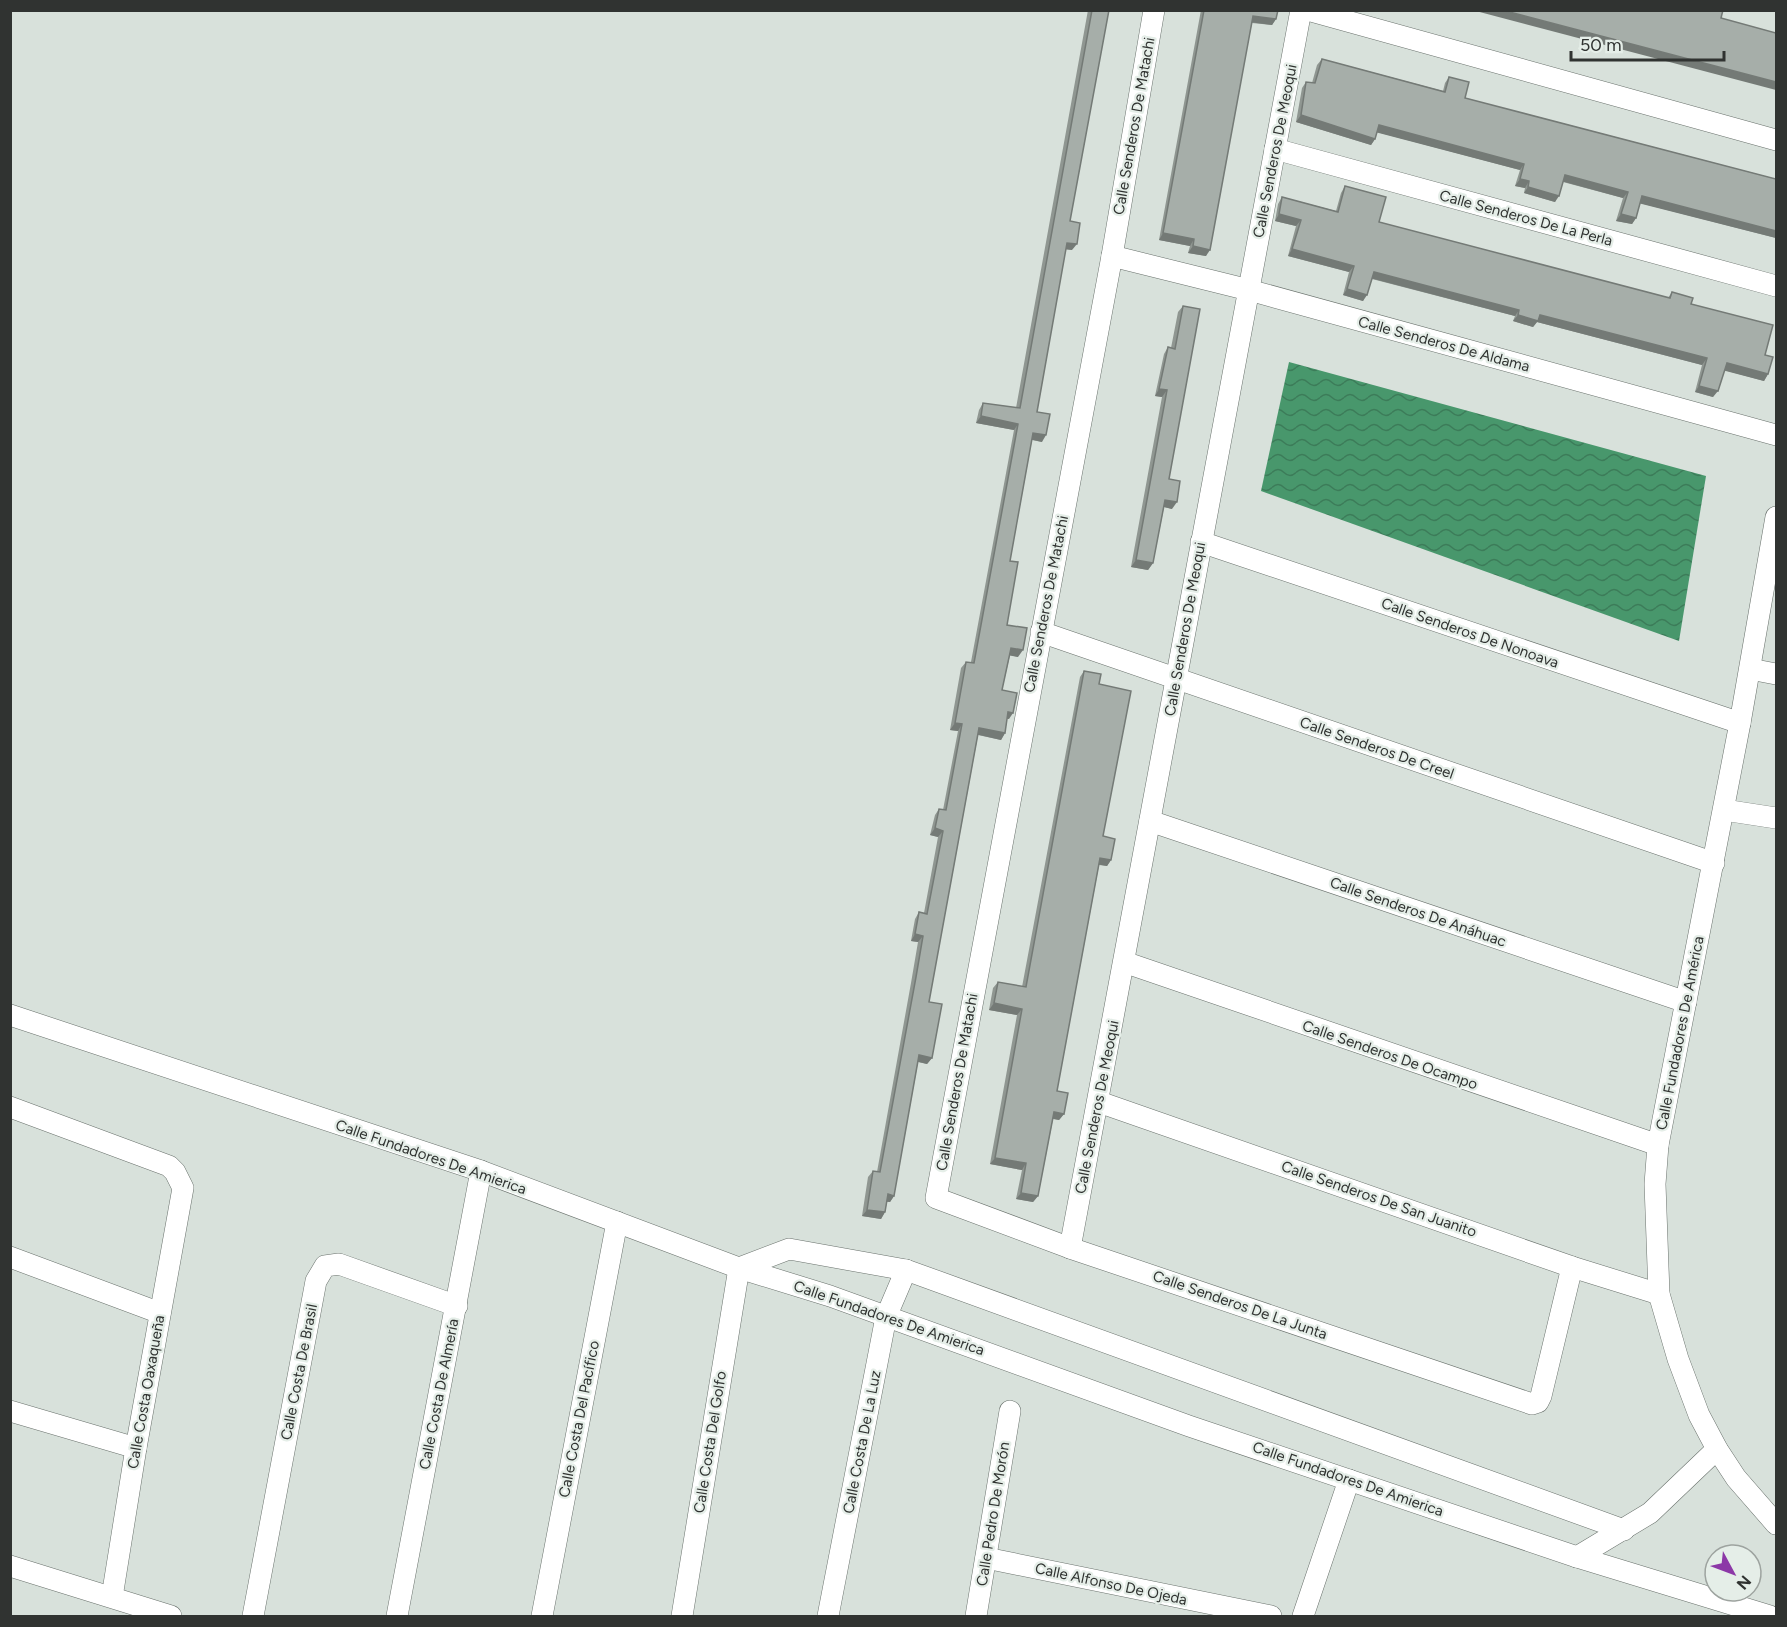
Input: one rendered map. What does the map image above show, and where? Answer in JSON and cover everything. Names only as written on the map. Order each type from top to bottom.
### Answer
[{"type":"street","name":"Calle Senderos De Matachi","points":[[936,1198],[1112,256],[1154,10]]},
{"type":"street","name":"Calle Senderos De Meoqui","points":[[1070,1248],[1301,10]]},
{"type":"street","points":[[1308,10],[1776,140]]},
{"type":"street","name":"Calle Senderos De La Perla","points":[[1275,149],[1776,286]]},
{"type":"street","name":"Calle Senderos De Aldama","points":[[1112,256],[1249,290],[1776,435]]},
{"type":"street","name":"Calle Fundadores De América","points":[[1776,526],[1714,863],[1658,1145],[1655,1194],[1659,1294],[1678,1359],[1699,1415],[1717,1449],[1736,1478],[1776,1524]]},
{"type":"street","name":"Calle Senderos De Nonoava","points":[[1201,542],[1740,723]]},
{"type":"street","name":"Calle Senderos De Creel","points":[[1041,632],[1714,863]]},
{"type":"street","points":[[1750,669],[1776,674]]},
{"type":"street","points":[[1724,810],[1776,818]]},
{"type":"street","name":"Calle Senderos De Anáhuac","points":[[1150,821],[1686,1002]]},
{"type":"street","name":"Calle Senderos De Ocampo","points":[[1124,962],[1658,1145]]},
{"type":"street","name":"Calle Fundadores De Amierica","points":[[10,1015],[481,1171],[739,1268],[830,1296],[1350,1480],[1576,1557],[1770,1617]]},
{"type":"street","name":"Calle Senderos De San Juanito","points":[[1099,1102],[1572,1267],[1659,1294]]},
{"type":"street","name":"Calle Costa Oaxaqueña","points":[[10,1107],[169,1166],[175,1172],[183,1188],[136,1448],[112,1597]]},
{"type":"street","name":"Calle Costa De Almería","points":[[397,1617],[481,1171]]},
{"type":"street","name":"Calle Senderos De La Junta","points":[[936,1198],[1070,1248],[1527,1404],[1535,1404],[1541,1396],[1572,1267]]},
{"type":"street","name":"Calle Costa Del Pacífico","points":[[542,1617],[617,1222]]},
{"type":"street","points":[[739,1268],[789,1249],[906,1270],[1624,1530]]},
{"type":"street","points":[[10,1257],[160,1313]]},
{"type":"street","name":"Calle Costa De Brasil","points":[[253,1617],[316,1281],[320,1273],[326,1266],[339,1264],[456,1306]]},
{"type":"street","name":"Calle Costa Del Golfo","points":[[682,1617],[739,1268]]},
{"type":"street","name":"Calle Costa De La Luz","points":[[828,1617],[886,1317],[906,1270]]},
{"type":"street","points":[[10,1411],[136,1448]]},
{"type":"street","name":"Calle Pedro De Morón","points":[[976,1617],[1010,1411]]},
{"type":"street","points":[[1576,1557],[1624,1530],[1650,1512],[1717,1449]]},
{"type":"street","points":[[1303,1617],[1350,1480]]},
{"type":"street","name":"Calle Alfonso De Ojeda","points":[[986,1558],[1271,1617]]},
{"type":"street","points":[[10,1566],[171,1617]]},
{"type":"water","points":[[1289,362],[1706,476],[1679,641],[1261,491]]},
{"type":"building","points":[[1092,10],[1109,10],[1070,221],[1080,223],[1077,244],[1067,243],[1037,412],[1050,414],[1046,435],[1033,433],[1010,561],[1018,562],[1007,625],[1027,628],[1023,650],[1011,648],[1002,690],[1017,693],[1013,713],[1008,712],[1005,733],[979,728],[929,1002],[942,1004],[932,1058],[919,1055],[894,1196],[888,1194],[885,1212],[867,1210],[873,1171],[880,1172],[916,977],[923,936],[915,934],[919,912],[927,914],[943,831],[935,828],[939,809],[946,810],[962,724],[955,723],[966,662],[974,663],[1018,424],[981,416],[983,403],[1020,408]]},
{"type":"building","points":[[1204,10],[1278,10],[1276,19],[1253,16],[1210,250],[1193,246],[1194,239],[1163,233]]},
{"type":"building","points":[[1502,10],[1723,10],[1721,18],[1776,33],[1776,82]]},
{"type":"building","points":[[1322,59],[1445,92],[1449,77],[1469,82],[1465,98],[1776,179],[1776,231],[1642,196],[1636,218],[1621,214],[1628,192],[1565,175],[1559,196],[1528,187],[1529,181],[1520,179],[1524,164],[1379,125],[1375,139],[1301,115],[1306,82],[1315,83]]},
{"type":"building","points":[[1345,186],[1386,197],[1379,222],[1670,298],[1672,292],[1693,298],[1691,304],[1773,325],[1765,355],[1773,357],[1768,374],[1727,363],[1718,391],[1699,386],[1707,358],[1540,315],[1538,321],[1518,315],[1519,310],[1374,272],[1367,295],[1347,289],[1354,266],[1292,249],[1301,220],[1279,214],[1282,197],[1338,212]]},
{"type":"building","points":[[1183,306],[1200,309],[1169,479],[1180,481],[1177,502],[1165,500],[1153,563],[1136,560],[1167,390],[1159,389],[1168,347],[1175,349]]},
{"type":"building","points":[[1084,671],[1101,674],[1099,684],[1131,691],[1103,836],[1115,839],[1111,860],[1100,858],[1057,1091],[1068,1093],[1064,1114],[1054,1112],[1038,1196],[1021,1193],[1026,1163],[995,1158],[1022,1009],[994,1003],[998,982],[1026,987]]}]
